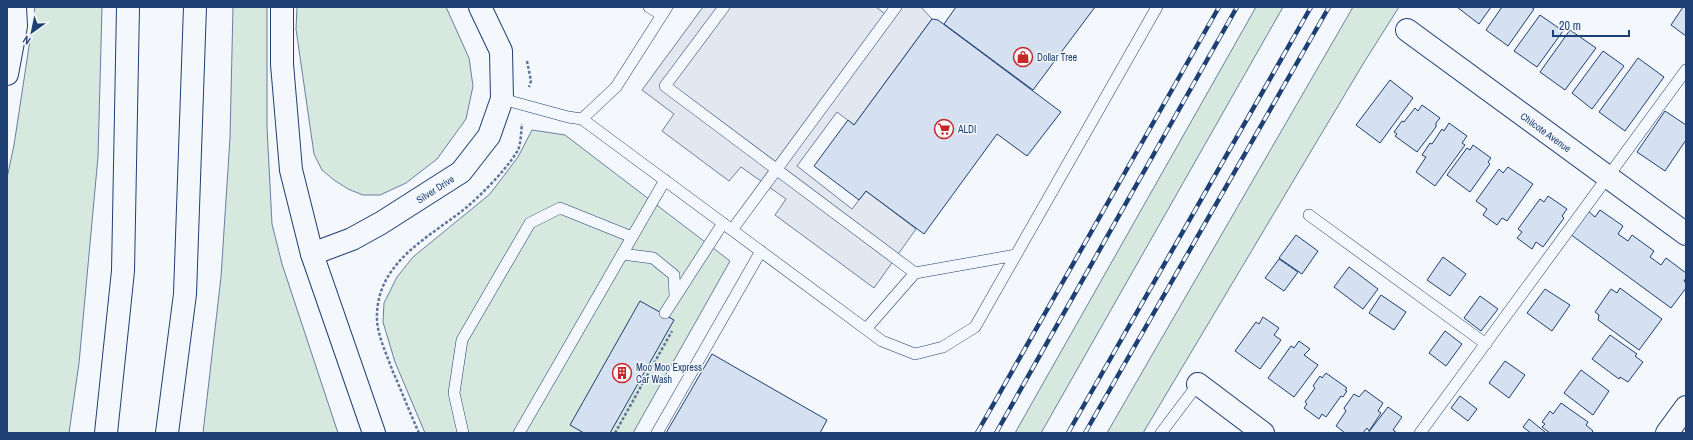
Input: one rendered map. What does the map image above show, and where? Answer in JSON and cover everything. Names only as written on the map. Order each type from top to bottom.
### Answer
[{"type":"main road","points":[[7,74],[16,26],[15,7]]},
{"type":"main road","points":[[106,433],[124,271],[128,7]]},
{"type":"main road","points":[[167,433],[185,294],[195,7]]},
{"type":"main road","points":[[282,7],[282,64],[291,170],[312,254],[374,433]]},
{"type":"main road","name":"Silver Drive","points":[[312,254],[352,239],[381,223],[461,172],[489,136],[502,99],[501,52],[480,7]]},
{"type":"main road","name":"Chilcote Avenue","points":[[1407,30],[1686,234]]},
{"type":"main road","points":[[1198,384],[1263,433]]},
{"type":"main road","points":[[1667,433],[1686,408]]},
{"type":"lane","points":[[582,118],[616,87],[664,11],[649,7]]},
{"type":"lane","points":[[724,7],[665,86],[915,273]]},
{"type":"lane","points":[[732,230],[896,7]]},
{"type":"lane","points":[[502,99],[568,117],[582,118],[882,341],[915,354],[943,347],[975,327],[1157,7]]},
{"type":"lane","points":[[1420,433],[1686,70]]},
{"type":"lane","points":[[519,433],[665,180]]},
{"type":"lane","points":[[463,433],[454,394],[462,340],[530,223],[560,208],[632,237]]},
{"type":"lane","points":[[1309,215],[1486,344]]},
{"type":"lane","points":[[665,313],[723,223]]},
{"type":"lane","points":[[657,433],[761,251]]},
{"type":"lane","points":[[622,254],[653,258],[674,275],[675,297]]},
{"type":"lane","points":[[866,329],[915,273],[1016,255]]},
{"type":"lane","points":[[1161,433],[1198,384]]},
{"type":"path","points":[[419,433],[383,347],[377,320],[381,293],[391,270],[408,251],[468,206],[488,187],[518,149],[524,105],[531,81],[526,54]]},
{"type":"path","points":[[615,433],[672,330]]},
{"type":"shaded area","points":[[35,7],[102,7],[98,157],[79,363],[69,433],[7,433],[7,178],[14,145]]},
{"type":"shaded area","points":[[233,7],[267,7],[267,127],[272,224],[282,264],[338,433],[203,433],[221,277],[230,138]]},
{"type":"shaded area","points":[[297,7],[446,7],[469,58],[473,86],[466,119],[437,159],[406,183],[380,195],[363,195],[348,189],[322,170],[314,154],[296,29]]},
{"type":"shaded area","points":[[703,7],[876,7],[889,17],[896,7],[921,7],[932,19],[854,125],[837,112],[797,166],[852,209],[866,191],[916,229],[874,288],[775,215],[786,199],[741,167],[729,181],[662,131],[674,114],[642,90]]},
{"type":"shaded area","points":[[1256,7],[1283,7],[1041,433],[1015,433]]},
{"type":"shaded area","points":[[1353,7],[1399,7],[1363,64],[1143,433],[1107,433]]},
{"type":"shaded area","points":[[532,130],[565,135],[730,261],[633,433],[425,433],[395,362],[383,322],[384,303],[397,277],[413,257],[490,194],[518,157]]},
{"type":"building","name":"Dollar Tree","points":[[956,7],[1095,7],[1033,90],[944,24]]},
{"type":"building","points":[[1457,7],[1491,7],[1479,24]]},
{"type":"building","points":[[1502,7],[1531,7],[1534,9],[1508,46],[1486,30]]},
{"type":"building","points":[[1683,7],[1686,7],[1686,36],[1671,25]]},
{"type":"building","points":[[1540,15],[1563,31],[1537,67],[1514,51]]},
{"type":"building","name":"ALDI","points":[[932,19],[938,20],[1061,112],[1027,156],[997,134],[924,234],[866,191],[859,200],[814,166],[848,120],[854,125]]},
{"type":"building","points":[[1570,30],[1596,48],[1565,90],[1540,72]]},
{"type":"building","points":[[1603,51],[1624,66],[1592,109],[1572,93]]},
{"type":"building","points":[[1638,58],[1664,77],[1625,131],[1599,112]]},
{"type":"building","points":[[1390,80],[1413,98],[1380,143],[1356,125]]},
{"type":"building","points":[[1422,105],[1440,118],[1436,123],[1436,127],[1417,152],[1395,136],[1397,134],[1394,132],[1402,121],[1404,122],[1415,108],[1418,111]]},
{"type":"building","points":[[1665,111],[1686,125],[1686,140],[1665,171],[1637,152]]},
{"type":"building","points":[[1449,123],[1467,136],[1462,143],[1465,145],[1435,186],[1416,172],[1426,157],[1422,155],[1430,143],[1432,144],[1442,129],[1444,131]]},
{"type":"building","points":[[1473,145],[1491,158],[1488,162],[1490,164],[1470,192],[1447,175],[1467,148],[1470,150]]},
{"type":"building","points":[[1508,167],[1533,184],[1507,221],[1502,218],[1497,225],[1483,215],[1487,209],[1476,201],[1499,169],[1503,173]]},
{"type":"building","points":[[1548,196],[1567,209],[1562,216],[1564,218],[1543,247],[1536,242],[1532,249],[1517,238],[1522,232],[1518,229],[1540,199],[1544,202]]},
{"type":"building","points":[[1587,210],[1595,217],[1600,210],[1623,226],[1618,234],[1628,241],[1632,235],[1654,251],[1650,257],[1661,265],[1666,258],[1686,273],[1686,278],[1684,281],[1686,283],[1686,288],[1671,308],[1570,234]]},
{"type":"building","points":[[1296,235],[1318,251],[1302,274],[1279,258]]},
{"type":"building","points":[[1443,257],[1466,274],[1450,296],[1427,280]]},
{"type":"building","points":[[1279,259],[1298,272],[1284,291],[1265,278]]},
{"type":"building","points":[[1349,267],[1378,289],[1363,309],[1334,287]]},
{"type":"building","points":[[1620,288],[1662,319],[1639,350],[1598,320],[1599,315],[1595,312],[1611,289],[1617,293]]},
{"type":"building","points":[[1545,289],[1570,305],[1552,331],[1527,313]]},
{"type":"building","points":[[1381,295],[1406,312],[1394,330],[1369,313]]},
{"type":"building","points":[[1480,296],[1498,309],[1481,331],[1464,318]]},
{"type":"building","name":"Moo Moo Express Car Wash","points":[[640,301],[674,320],[610,433],[584,433],[570,425]]},
{"type":"building","points":[[1263,317],[1279,328],[1274,335],[1281,340],[1260,369],[1235,351],[1256,322],[1259,324]]},
{"type":"building","points":[[1445,331],[1462,344],[1446,366],[1429,353]]},
{"type":"building","points":[[1610,335],[1637,354],[1635,356],[1643,362],[1628,382],[1620,377],[1619,379],[1592,359]]},
{"type":"building","points":[[1299,341],[1310,349],[1304,355],[1318,365],[1294,397],[1268,378],[1291,346],[1294,348]]},
{"type":"building","points":[[712,354],[827,420],[820,433],[666,433]]},
{"type":"building","points":[[1505,361],[1525,375],[1509,398],[1489,383]]},
{"type":"building","points":[[1581,370],[1609,391],[1593,415],[1564,393]]},
{"type":"building","points":[[1326,373],[1347,388],[1345,390],[1347,391],[1343,397],[1341,396],[1326,417],[1322,414],[1319,419],[1304,408],[1307,404],[1305,402],[1315,388],[1313,386],[1320,376],[1322,378]]},
{"type":"building","points":[[1365,390],[1383,403],[1378,411],[1381,413],[1369,431],[1367,428],[1363,433],[1345,433],[1336,426],[1346,411],[1344,408],[1354,394],[1359,397]]},
{"type":"building","points":[[1460,396],[1477,409],[1468,421],[1451,408]]},
{"type":"building","points":[[1561,403],[1588,422],[1586,425],[1593,431],[1591,433],[1550,433],[1542,427],[1545,424],[1542,422],[1550,411],[1553,414]]},
{"type":"building","points":[[1388,407],[1402,417],[1393,430],[1397,433],[1368,433]]},
{"type":"building","points":[[1529,419],[1545,432],[1531,433],[1523,427]]},
{"type":"railway","points":[[977,433],[1219,7]]},
{"type":"railway","points":[[996,433],[1237,7]]},
{"type":"railway","points":[[1068,433],[1311,7]]},
{"type":"railway","points":[[1085,433],[1329,7]]},
{"type":"place","name":"Dollar Tree","points":[[1023,57]]},
{"type":"place","name":"ALDI","points":[[944,129]]},
{"type":"place","name":"Moo Moo Express Car Wash","points":[[622,373]]}]
